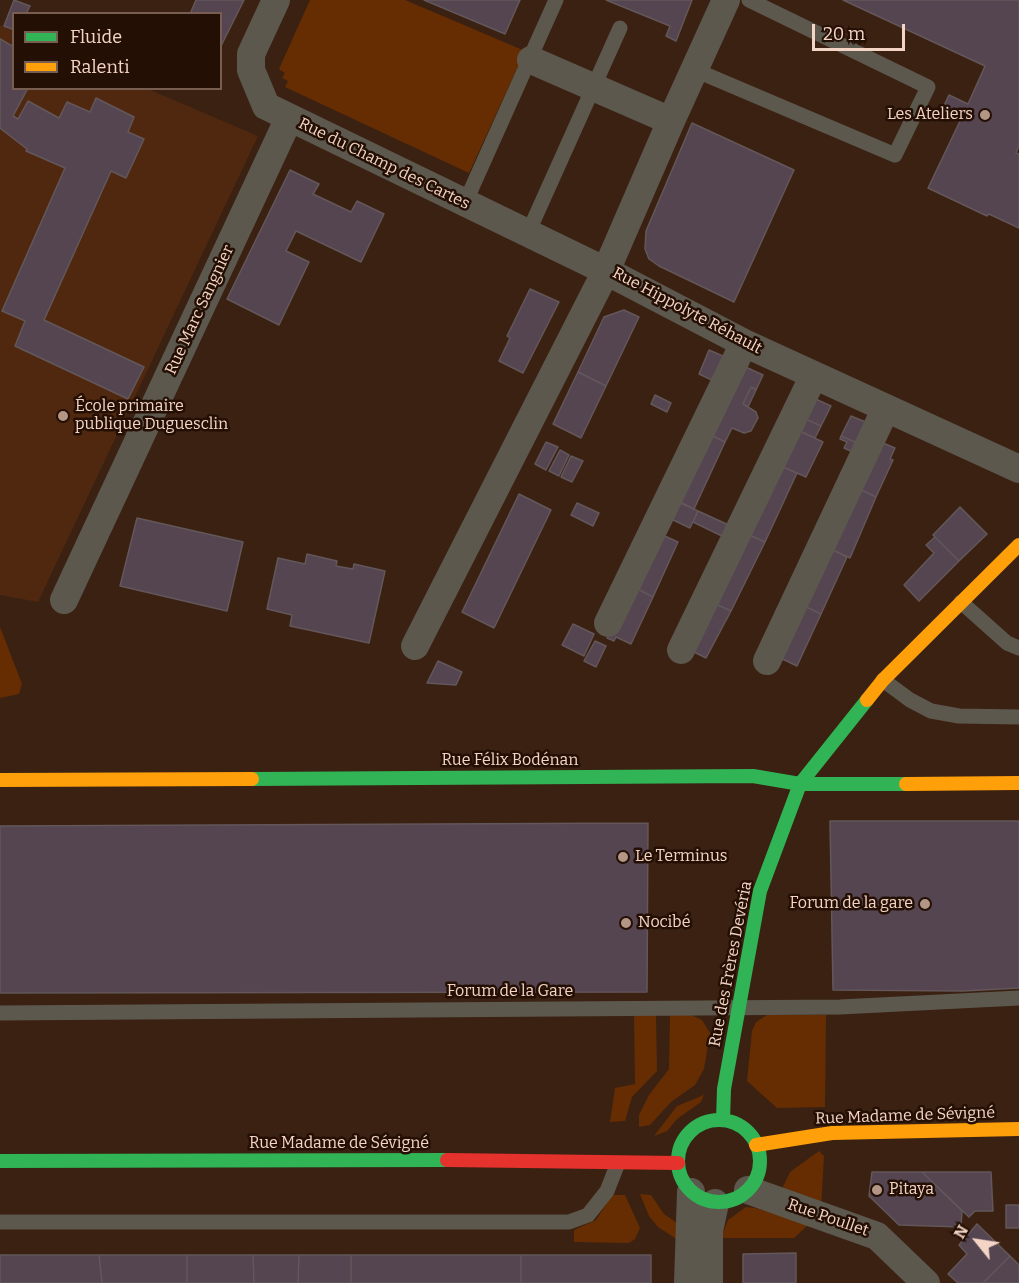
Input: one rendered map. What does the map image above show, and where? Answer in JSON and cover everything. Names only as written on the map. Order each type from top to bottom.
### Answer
[{"type":"street","name":"Rue du Champ des Cartes","points":[[276,0],[251,54],[251,70],[266,106],[606,271]]},
{"type":"street","name":"Rue Hippolyte Réhault","points":[[726,0],[606,271],[744,343],[1019,469]]},
{"type":"street","points":[[531,60],[671,121]]},
{"type":"street","name":"Rue Marc Sangnier","points":[[64,600],[289,118]]},
{"type":"street","points":[[416,646],[606,271]]},
{"type":"street","points":[[608,622],[744,343]]},
{"type":"street","points":[[681,650],[814,375]]},
{"type":"street","points":[[767,662],[886,408]]},
{"type":"street","name":"Rue des Frères Devéria","points":[[723,1120],[724,1089],[760,891],[800,784],[883,680],[1019,545]]},
{"type":"street","name":"Rue Félix Bodénan","points":[[0,780],[753,776],[800,784],[1019,783]]},
{"type":"street","points":[[723,1120],[743,1128],[756,1145],[759,1169],[748,1190],[738,1198],[703,1197],[684,1184],[678,1163],[680,1149],[686,1136],[696,1127],[709,1121],[723,1120]]},
{"type":"street","name":"Rue Madame de Sévigné","points":[[756,1145],[832,1133],[1019,1130]]},
{"type":"street","name":"Rue Madame de Sévigné","points":[[0,1161],[324,1159],[678,1163]]},
{"type":"street","name":"Rue Poullet","points":[[748,1190],[877,1236],[926,1283]]},
{"type":"street","points":[[688,1283],[703,1197]]},
{"type":"street","points":[[703,1197],[709,1231],[709,1283]]},
{"type":"lane","points":[[465,203],[556,0]]},
{"type":"lane","points":[[695,70],[895,154],[928,87],[749,0]]},
{"type":"lane","points":[[528,233],[620,28]]},
{"type":"lane","points":[[961,602],[1007,643],[1019,648]]},
{"type":"lane","points":[[883,680],[910,700],[931,711],[958,716],[1019,717]]},
{"type":"lane","name":"Forum de la Gare","points":[[0,1013],[737,1009],[840,1007],[1019,998]]},
{"type":"lane","points":[[0,1222],[569,1222],[588,1215],[607,1191],[618,1163]]},
{"type":"shaded area","points":[[310,0],[405,0],[525,51],[469,173],[285,87],[288,81],[282,78],[285,73],[279,69]]},
{"type":"shaded area","name":"École primaire publique Duguesclin","points":[[0,25],[12,31],[12,90],[150,90],[258,136],[38,602],[0,595]]},
{"type":"shaded area","points":[[0,627],[22,684],[19,694],[0,698]]},
{"type":"shaded area","points":[[656,1014],[657,1071],[632,1097],[625,1121],[610,1122],[615,1088],[635,1084],[634,1015]]},
{"type":"shaded area","points":[[689,1014],[702,1020],[710,1033],[704,1069],[695,1085],[671,1102],[650,1125],[639,1127],[639,1115],[649,1095],[669,1069],[670,1015]]},
{"type":"shaded area","points":[[767,1015],[826,1015],[825,1107],[777,1108],[747,1081],[752,1031],[756,1022]]},
{"type":"shaded area","points":[[704,1095],[701,1102],[677,1119],[667,1131],[654,1136],[677,1106]]},
{"type":"shaded area","points":[[819,1151],[824,1156],[821,1209],[781,1191],[790,1172]]},
{"type":"shaded area","points":[[640,1194],[651,1195],[664,1214],[680,1225],[678,1240],[658,1227],[649,1216]]},
{"type":"shaded area","points":[[612,1195],[625,1195],[640,1228],[635,1239],[629,1243],[574,1242],[574,1230],[596,1220]]},
{"type":"shaded area","points":[[746,1207],[809,1224],[794,1238],[721,1238],[728,1220]]},
{"type":"building","points":[[14,0],[30,6],[27,12],[12,12],[12,29],[4,26]]},
{"type":"building","points":[[196,0],[244,0],[222,44],[222,12],[191,12]]},
{"type":"building","points":[[424,0],[520,0],[505,34]]},
{"type":"building","points":[[606,0],[692,0],[676,41],[666,36],[670,26]]},
{"type":"building","name":"Les Ateliers","points":[[843,0],[1019,0],[1019,146],[1016,153],[1019,154],[1019,228],[989,214],[987,216],[928,188],[961,119],[942,110],[949,95],[968,104],[985,66]]},
{"type":"building","points":[[0,39],[12,46],[12,90],[27,90],[13,116],[18,119],[28,101],[59,118],[67,102],[90,112],[96,98],[134,117],[128,132],[144,139],[126,178],[111,171],[44,320],[144,367],[128,399],[15,346],[25,321],[2,311],[65,168],[26,151],[27,149],[0,128]]},
{"type":"building","points":[[692,123],[794,170],[734,302],[659,266],[649,259],[645,249],[646,231]]},
{"type":"building","points":[[290,170],[319,184],[313,194],[351,212],[357,201],[384,214],[361,262],[296,231],[286,251],[309,262],[279,325],[227,299]]},
{"type":"building","points":[[530,289],[559,302],[523,373],[499,361],[510,338],[507,336]]},
{"type":"building","points":[[624,310],[639,317],[606,386],[578,372],[604,317]]},
{"type":"building","points":[[709,350],[725,357],[714,381],[699,374]]},
{"type":"building","points":[[737,363],[763,375],[756,390],[751,387],[743,404],[756,412],[758,418],[751,431],[744,433],[732,428],[725,442],[705,432]]},
{"type":"building","points":[[578,372],[606,386],[581,438],[553,424]]},
{"type":"building","points":[[751,387],[756,390],[748,407],[743,404]]},
{"type":"building","points":[[655,395],[671,403],[667,412],[651,404]]},
{"type":"building","points":[[809,396],[831,406],[821,426],[799,416]]},
{"type":"building","points":[[799,416],[821,426],[815,438],[793,428]]},
{"type":"building","points":[[851,416],[868,423],[859,444],[841,436]]},
{"type":"building","points":[[793,428],[823,442],[806,477],[776,464]]},
{"type":"building","points":[[705,432],[725,442],[694,509],[674,499]]},
{"type":"building","points":[[841,436],[859,444],[855,453],[844,448],[847,442],[840,439]]},
{"type":"building","points":[[876,440],[895,448],[890,459],[893,460],[876,497],[855,487]]},
{"type":"building","points":[[546,442],[558,447],[546,470],[535,464]]},
{"type":"building","points":[[560,450],[569,455],[559,476],[549,471]]},
{"type":"building","points":[[571,456],[583,461],[572,482],[561,477]]},
{"type":"building","points":[[776,464],[797,473],[765,542],[743,532]]},
{"type":"building","points":[[855,487],[876,497],[850,558],[827,547]]},
{"type":"building","points":[[519,494],[551,510],[494,628],[462,612]]},
{"type":"building","points":[[676,501],[698,511],[690,528],[669,518]]},
{"type":"building","points":[[577,503],[599,513],[593,526],[571,515]]},
{"type":"building","points":[[960,507],[987,534],[959,561],[933,535]]},
{"type":"building","points":[[698,511],[733,527],[726,538],[693,522]]},
{"type":"building","points":[[137,518],[243,542],[227,611],[120,586]]},
{"type":"building","points":[[743,532],[765,542],[731,611],[709,601]]},
{"type":"building","points":[[658,533],[678,542],[653,597],[632,586]]},
{"type":"building","points":[[935,537],[959,561],[919,601],[904,585],[934,553],[926,545]]},
{"type":"building","points":[[827,547],[847,557],[821,614],[800,604]]},
{"type":"building","points":[[307,554],[337,561],[336,566],[353,569],[354,564],[385,571],[369,643],[290,626],[292,615],[267,609],[278,558],[305,564]]},
{"type":"building","points":[[632,586],[653,597],[631,644],[616,637],[614,641],[607,638]]},
{"type":"building","points":[[709,601],[731,611],[706,658],[686,648]]},
{"type":"building","points":[[800,604],[821,614],[797,666],[776,656]]},
{"type":"building","points":[[573,624],[594,634],[584,656],[562,645]]},
{"type":"building","points":[[595,641],[606,646],[596,667],[584,661]]},
{"type":"building","points":[[438,661],[462,672],[456,685],[427,683]]},
{"type":"building","name":"Forum de la gare","points":[[830,821],[1019,821],[1019,988],[963,991],[833,990]]},
{"type":"building","points":[[648,823],[647,992],[0,993],[0,826]]},
{"type":"building","points":[[872,1172],[922,1172],[962,1211],[961,1227],[899,1225],[869,1196]]},
{"type":"building","points":[[922,1172],[991,1172],[993,1211],[975,1211],[969,1217]]},
{"type":"building","points":[[1006,1205],[1019,1205],[1019,1228],[1006,1228]]},
{"type":"building","points":[[977,1224],[1010,1256],[983,1283],[958,1283],[948,1274],[967,1254],[959,1245]]},
{"type":"building","points":[[796,1253],[796,1283],[743,1283],[743,1254]]},
{"type":"building","points":[[0,1255],[99,1255],[102,1283],[0,1283]]},
{"type":"building","points":[[99,1255],[187,1255],[187,1283],[102,1283]]},
{"type":"building","points":[[187,1255],[253,1255],[254,1283],[187,1283]]},
{"type":"building","points":[[253,1255],[299,1255],[298,1283],[254,1283]]},
{"type":"building","points":[[299,1255],[351,1255],[351,1283],[298,1283]]},
{"type":"building","points":[[351,1255],[521,1255],[521,1283],[351,1283]]},
{"type":"building","points":[[521,1255],[651,1255],[651,1283],[521,1283]]},
{"type":"building","points":[[1010,1256],[1019,1265],[1019,1283],[983,1283]]},
{"type":"traffic: fast","points":[[723,1120],[724,1089],[760,891],[800,784],[867,700]]},
{"type":"traffic: fast","points":[[252,779],[753,776],[800,784],[906,784]]},
{"type":"traffic: fast","points":[[719,1120],[735,1123],[748,1132],[757,1145],[760,1161],[757,1177],[748,1190],[735,1199],[719,1202],[703,1199],[690,1190],[681,1177],[678,1161],[681,1145],[690,1132],[703,1123],[719,1120]]},
{"type":"traffic: fast","points":[[0,1161],[447,1160]]},
{"type":"traffic: slow","points":[[867,700],[883,680],[1019,545]]},
{"type":"traffic: slow","points":[[0,780],[252,779]]},
{"type":"traffic: slow","points":[[906,784],[1019,783]]},
{"type":"traffic: slow","points":[[756,1145],[832,1133],[1019,1129]]},
{"type":"traffic: jam","points":[[447,1160],[678,1163]]},
{"type":"place","name":"Les Ateliers","points":[[985,115]]},
{"type":"place","name":"École primaire publique Duguesclin","points":[[63,416]]},
{"type":"place","name":"Le Terminus","points":[[623,857]]},
{"type":"place","name":"Forum de la gare","points":[[925,904]]},
{"type":"place","name":"Nocibé","points":[[626,923]]},
{"type":"place","name":"Pitaya","points":[[877,1190]]}]
